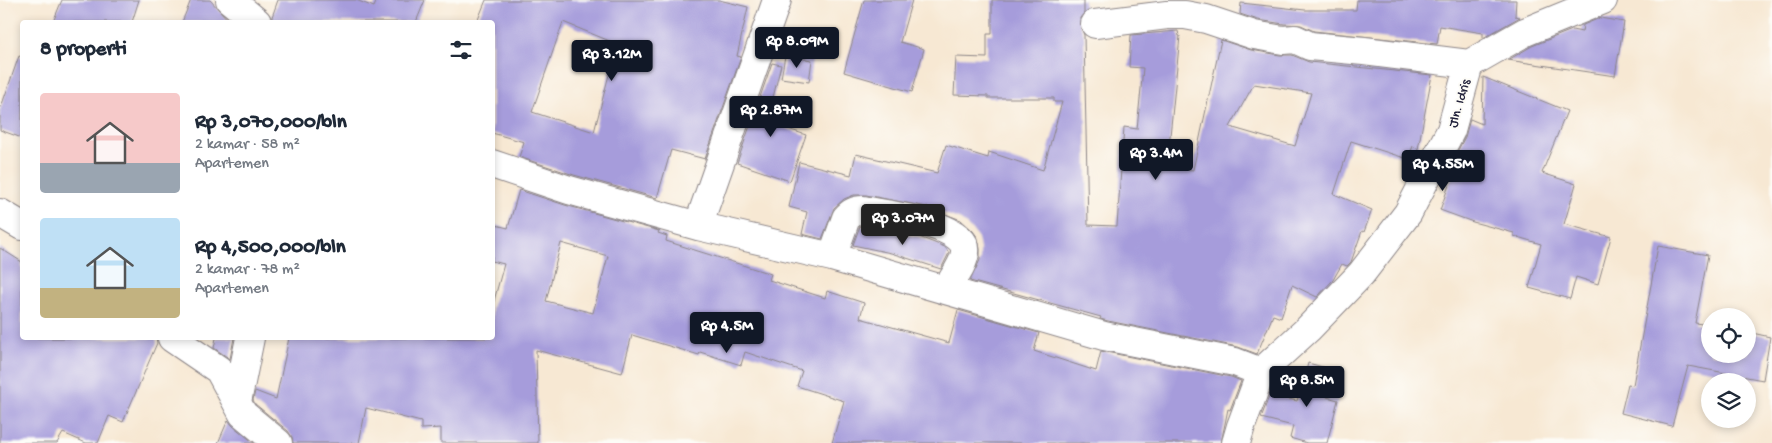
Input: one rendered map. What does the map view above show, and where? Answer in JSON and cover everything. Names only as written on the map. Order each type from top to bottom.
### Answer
[{"type":"street","points":[[230,0],[255,20]]},
{"type":"street","points":[[698,226],[777,0]]},
{"type":"street","name":"Jln. Idris","points":[[1261,372],[1308,329],[1361,274],[1408,213],[1451,130],[1469,64],[1525,32],[1603,0]]},
{"type":"street","points":[[1095,24],[1167,15],[1185,15],[1206,19],[1254,35],[1282,40],[1295,39],[1310,46],[1469,64]]},
{"type":"street","points":[[495,165],[569,190],[698,226],[832,258],[1104,336],[1235,362],[1261,372],[1236,443]]},
{"type":"street","points":[[832,258],[846,218],[855,210],[928,222],[956,234],[965,245],[962,262],[946,290]]},
{"type":"street","points":[[0,212],[20,225]]},
{"type":"street","points":[[175,340],[219,370],[243,414],[278,443]]},
{"type":"street","points":[[237,402],[250,340]]},
{"type":"building","points":[[62,0],[139,0],[133,20],[54,20]]},
{"type":"building","points":[[191,0],[210,0],[228,20],[183,20]]},
{"type":"building","points":[[278,0],[356,0],[374,7],[377,0],[425,0],[417,20],[272,20]]},
{"type":"building","points":[[486,0],[719,0],[748,7],[737,56],[741,57],[705,159],[671,150],[657,198],[574,175],[519,157],[524,142],[495,134],[495,20],[478,20]],"holes":[[[563,22],[617,44],[594,132],[532,112]]]},
{"type":"building","points":[[864,0],[912,0],[900,42],[924,49],[912,92],[844,72]]},
{"type":"building","points":[[992,0],[1084,0],[1084,13],[1080,18],[1080,25],[1084,35],[1088,225],[1117,226],[1124,127],[1137,129],[1143,68],[1129,67],[1131,35],[1178,31],[1180,36],[1167,166],[1193,170],[1221,40],[1251,50],[1292,55],[1309,62],[1432,75],[1418,149],[1413,146],[1408,159],[1351,141],[1334,194],[1372,210],[1351,262],[1347,266],[1342,264],[1333,280],[1317,297],[1292,285],[1281,318],[1273,315],[1257,354],[1238,347],[1100,319],[1101,317],[970,281],[980,260],[978,238],[961,220],[927,207],[866,195],[854,195],[844,199],[834,208],[822,239],[802,234],[807,212],[789,207],[799,162],[851,175],[856,154],[937,173],[946,145],[988,158],[989,152],[1043,170],[1062,102],[1054,102],[1054,98],[988,98],[988,96],[954,95],[956,57],[987,58],[987,34],[992,34]],"holes":[[[1254,84],[1311,93],[1295,146],[1230,127]]]},
{"type":"building","points":[[1357,0],[1516,0],[1515,16],[1520,17],[1483,38],[1483,33],[1440,26],[1437,44],[1314,31],[1301,25],[1258,20],[1240,14],[1241,3],[1305,10],[1356,10]]},
{"type":"building","points":[[1600,18],[1624,22],[1615,76],[1508,60],[1532,46],[1572,30],[1582,32],[1583,25]]},
{"type":"building","points":[[20,56],[20,137],[0,130],[0,110]]},
{"type":"building","points":[[785,56],[812,60],[809,82],[781,78]]},
{"type":"building","points":[[772,63],[781,65],[767,122],[806,135],[790,181],[737,163]]},
{"type":"building","points":[[1483,77],[1567,111],[1542,173],[1576,184],[1564,224],[1611,237],[1598,284],[1576,277],[1570,299],[1529,288],[1541,244],[1514,236],[1514,233],[1473,222],[1440,210],[1457,163],[1452,161],[1465,137],[1470,119],[1482,124]]},
{"type":"building","points":[[519,190],[659,231],[658,233],[667,236],[666,241],[771,274],[769,280],[825,298],[827,291],[864,303],[860,318],[949,343],[958,310],[1039,333],[1034,351],[1096,371],[1101,351],[1231,377],[1241,381],[1230,410],[1228,409],[1221,443],[832,443],[844,401],[797,386],[802,371],[745,352],[741,365],[700,352],[699,355],[632,335],[622,373],[536,350],[538,443],[441,443],[441,428],[421,429],[421,422],[366,408],[359,443],[293,443],[288,431],[255,404],[253,400],[255,391],[276,399],[289,340],[495,340],[495,297],[504,264],[495,262],[495,225],[508,228]],"holes":[[[561,243],[608,256],[593,313],[546,301]]]},
{"type":"building","points":[[860,226],[919,237],[945,247],[949,253],[941,269],[891,253],[853,245]]},
{"type":"building","points":[[1658,246],[1708,255],[1695,323],[1701,324],[1701,363],[1756,363],[1756,334],[1770,337],[1763,380],[1756,379],[1756,373],[1726,373],[1688,366],[1672,426],[1621,413],[1628,384],[1633,385]]},
{"type":"building","points":[[0,248],[20,261],[20,340],[156,340],[157,343],[123,422],[109,416],[98,443],[86,443],[63,433],[57,443],[0,443]]},
{"type":"building","points":[[216,340],[234,340],[230,359],[214,348]]},
{"type":"building","points":[[1308,363],[1334,370],[1327,397],[1338,400],[1327,443],[1307,443],[1290,438],[1293,426],[1261,418],[1270,394],[1297,401]]},
{"type":"building","points":[[228,420],[233,426],[254,443],[218,443]]}]
